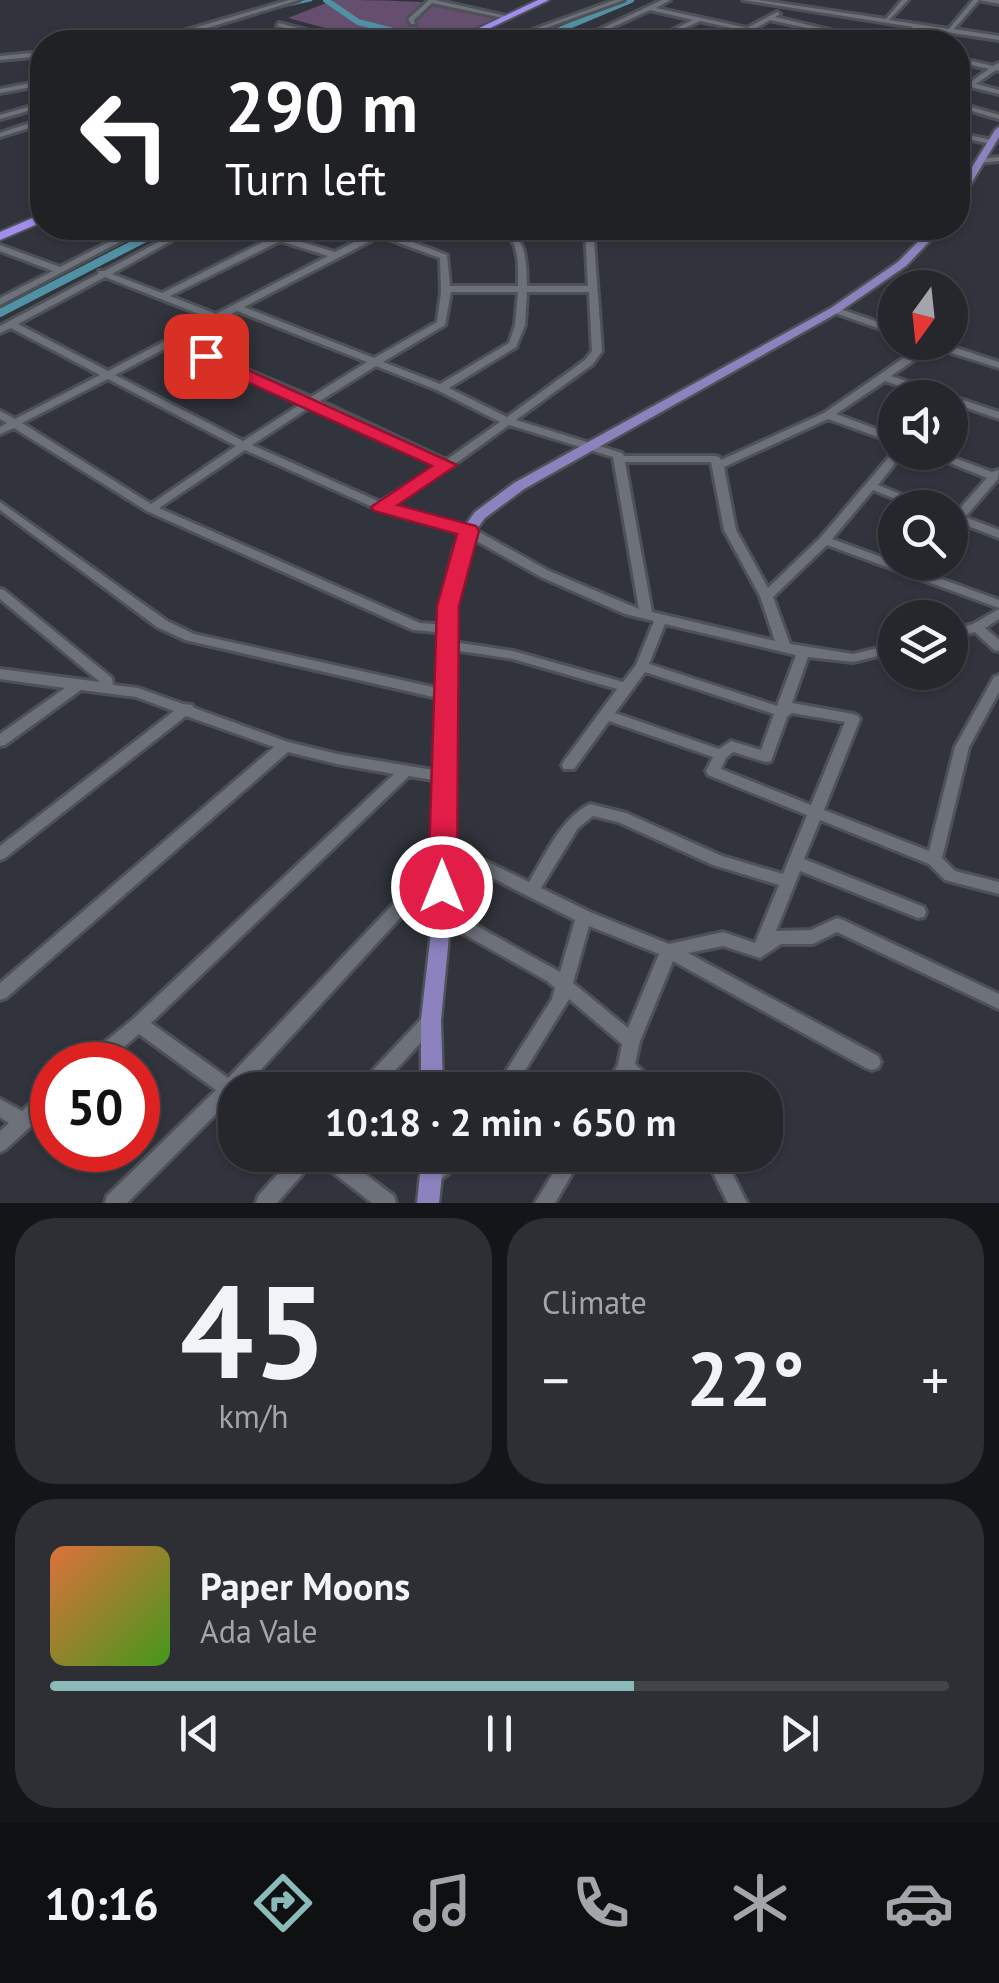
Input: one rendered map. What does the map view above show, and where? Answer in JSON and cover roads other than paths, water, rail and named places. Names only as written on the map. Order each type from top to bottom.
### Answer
[{"type":"highway","points":[[470,30],[531,0]]},
{"type":"highway","points":[[481,30],[545,0]]},
{"type":"highway","points":[[0,227],[30,215]]},
{"type":"highway","points":[[0,236],[30,223]]},
{"type":"main road","points":[[970,180],[999,130]]},
{"type":"main road","points":[[432,1072],[431,1020],[442,914],[448,606],[468,531],[498,500],[836,310],[902,264],[925,240]]},
{"type":"main road","points":[[428,1203],[432,1172]]},
{"type":"street","points":[[195,30],[296,0]]},
{"type":"street","points":[[585,0],[609,4]]},
{"type":"street","points":[[534,30],[621,0]]},
{"type":"street","points":[[602,30],[666,0]]},
{"type":"street","points":[[746,0],[952,30]]},
{"type":"street","points":[[766,0],[964,30]]},
{"type":"street","points":[[828,9],[837,0]]},
{"type":"street","points":[[888,18],[904,0]]},
{"type":"street","points":[[952,28],[979,0],[997,1]]},
{"type":"street","points":[[413,23],[410,20],[418,9],[432,1],[503,16]]},
{"type":"street","points":[[749,30],[792,7]]},
{"type":"street","points":[[649,8],[743,30]]},
{"type":"street","points":[[770,18],[824,30]]},
{"type":"street","points":[[677,30],[700,19]]},
{"type":"street","points":[[279,25],[299,30]]},
{"type":"street","points":[[913,30],[920,26]]},
{"type":"street","points":[[970,31],[999,36]]},
{"type":"street","points":[[970,32],[999,36]]},
{"type":"street","points":[[0,58],[30,55]]},
{"type":"street","points":[[970,62],[997,67]]},
{"type":"street","points":[[970,85],[997,67]]},
{"type":"street","points":[[0,90],[30,85]]},
{"type":"street","points":[[970,85],[999,92]]},
{"type":"street","points":[[0,117],[30,108]]},
{"type":"street","points":[[970,109],[999,117]]},
{"type":"street","points":[[2,136],[30,126]]},
{"type":"street","points":[[970,137],[992,142]]},
{"type":"street","points":[[983,161],[999,159]]},
{"type":"street","points":[[983,161],[999,168]]},
{"type":"street","points":[[0,302],[119,240]]},
{"type":"street","points":[[5,327],[167,240]]},
{"type":"street","points":[[163,296],[274,240]]},
{"type":"street","points":[[289,240],[334,256]]},
{"type":"street","points":[[0,431],[365,240]]},
{"type":"street","points":[[151,509],[242,445],[374,362],[412,345],[442,323],[444,257],[406,240]]},
{"type":"street","points":[[441,388],[513,345],[520,336],[522,290],[516,240]]},
{"type":"street","points":[[381,507],[447,465],[589,362],[597,351],[590,240]]},
{"type":"street","points":[[0,248],[60,270]]},
{"type":"street","points":[[102,273],[216,317]]},
{"type":"street","points":[[446,290],[594,290]]},
{"type":"street","points":[[234,307],[441,388],[508,421],[618,455],[653,617],[642,666],[570,765]]},
{"type":"street","points":[[836,310],[878,325]]},
{"type":"street","points":[[5,327],[107,374],[242,445],[381,507],[468,531],[544,574],[653,617],[803,652],[853,658],[878,652]]},
{"type":"street","points":[[170,341],[314,402],[447,465]]},
{"type":"street","points":[[968,355],[999,364]]},
{"type":"street","points":[[718,466],[828,414],[906,360]]},
{"type":"street","points":[[884,377],[893,380]]},
{"type":"street","points":[[968,405],[999,416]]},
{"type":"street","points":[[0,414],[151,509],[418,627],[625,687]]},
{"type":"street","points":[[828,414],[878,433]]},
{"type":"street","points":[[619,459],[715,458],[730,530],[766,596],[784,647]]},
{"type":"street","points":[[968,465],[996,474],[968,502]]},
{"type":"street","points":[[766,596],[825,540],[886,470]]},
{"type":"street","points":[[874,487],[882,490]]},
{"type":"street","points":[[0,505],[162,624],[190,637],[446,695]]},
{"type":"street","points":[[968,522],[999,534]]},
{"type":"street","points":[[825,540],[999,604]]},
{"type":"street","points":[[0,593],[106,680],[105,688]]},
{"type":"street","points":[[968,629],[999,613]]},
{"type":"street","points":[[977,627],[999,647]]},
{"type":"street","points":[[803,652],[786,710],[766,757],[731,746],[720,755],[714,770],[934,860],[950,876],[999,888]]},
{"type":"street","points":[[642,666],[786,710],[853,719],[760,951]]},
{"type":"street","points":[[0,674],[138,693],[285,746],[445,777]]},
{"type":"street","points":[[934,860],[962,747],[999,680]]},
{"type":"street","points":[[0,741],[78,685]]},
{"type":"street","points":[[0,854],[187,708]]},
{"type":"street","points":[[606,715],[720,755]]},
{"type":"street","points":[[4,985],[285,746]]},
{"type":"street","points":[[117,1042],[405,772]]},
{"type":"street","points":[[532,890],[574,824],[590,810],[621,817],[718,861],[786,881]]},
{"type":"street","points":[[250,1072],[410,896],[443,854],[670,951],[872,1062]]},
{"type":"street","points":[[794,862],[918,912]]},
{"type":"street","points":[[410,896],[554,976],[631,1041]]},
{"type":"street","points":[[515,1072],[560,1001],[584,917]]},
{"type":"street","points":[[760,951],[778,937],[813,937],[837,925],[999,1002]]},
{"type":"street","points":[[670,951],[723,939],[760,951]]},
{"type":"street","points":[[622,1072],[631,1041],[670,951]]},
{"type":"street","points":[[383,1072],[431,1020]]},
{"type":"street","points":[[139,1024],[218,1082]]},
{"type":"street","points":[[626,1066],[632,1072]]},
{"type":"street","points":[[114,1203],[218,1105]]},
{"type":"street","points":[[0,1107],[22,1121]]},
{"type":"street","points":[[0,1143],[30,1114]]},
{"type":"street","points":[[265,1203],[292,1172]]},
{"type":"street","points":[[346,1172],[387,1203]]},
{"type":"street","points":[[544,1203],[563,1172]]},
{"type":"street","points":[[722,1172],[738,1203]]},
{"type":"waterway","points":[[262,11],[311,0]]},
{"type":"waterway","points":[[326,0],[358,22],[389,30]]},
{"type":"waterway","points":[[560,30],[631,0]]},
{"type":"waterway","points":[[0,93],[30,87]]},
{"type":"waterway","points":[[0,313],[142,240]]}]
